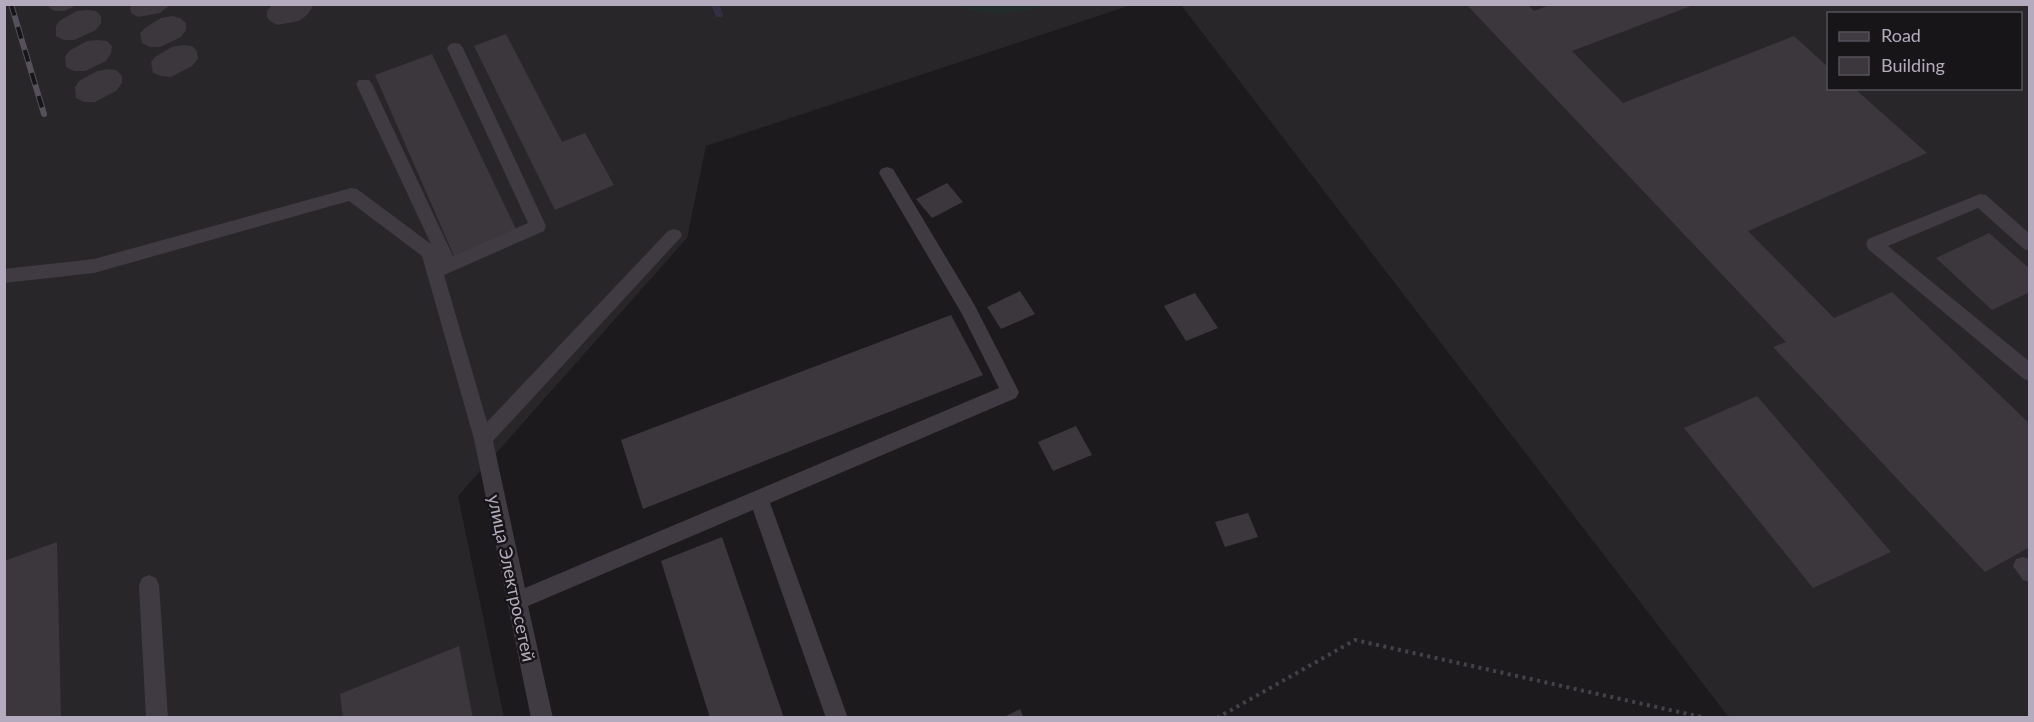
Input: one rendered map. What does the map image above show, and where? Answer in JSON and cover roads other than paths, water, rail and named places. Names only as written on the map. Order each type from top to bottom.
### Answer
[{"type":"lane","points":[[442,268],[538,226],[455,48]]},
{"type":"lane","points":[[364,84],[442,268]]},
{"type":"lane","points":[[517,601],[1010,392],[968,309],[887,174]]},
{"type":"lane","points":[[4,276],[94,266],[351,194],[429,252],[442,268]]},
{"type":"lane","points":[[2030,244],[1980,200],[1874,244],[2030,373]]},
{"type":"lane","points":[[483,439],[674,236]]},
{"type":"lane","name":"улица Электросетей","points":[[442,268],[483,439],[542,717]]},
{"type":"lane","points":[[759,499],[837,717]]},
{"type":"lane","points":[[149,585],[158,717]]},
{"type":"waterway","points":[[715,4],[719,15]]},
{"type":"railway","points":[[11,4],[44,114]]}]
